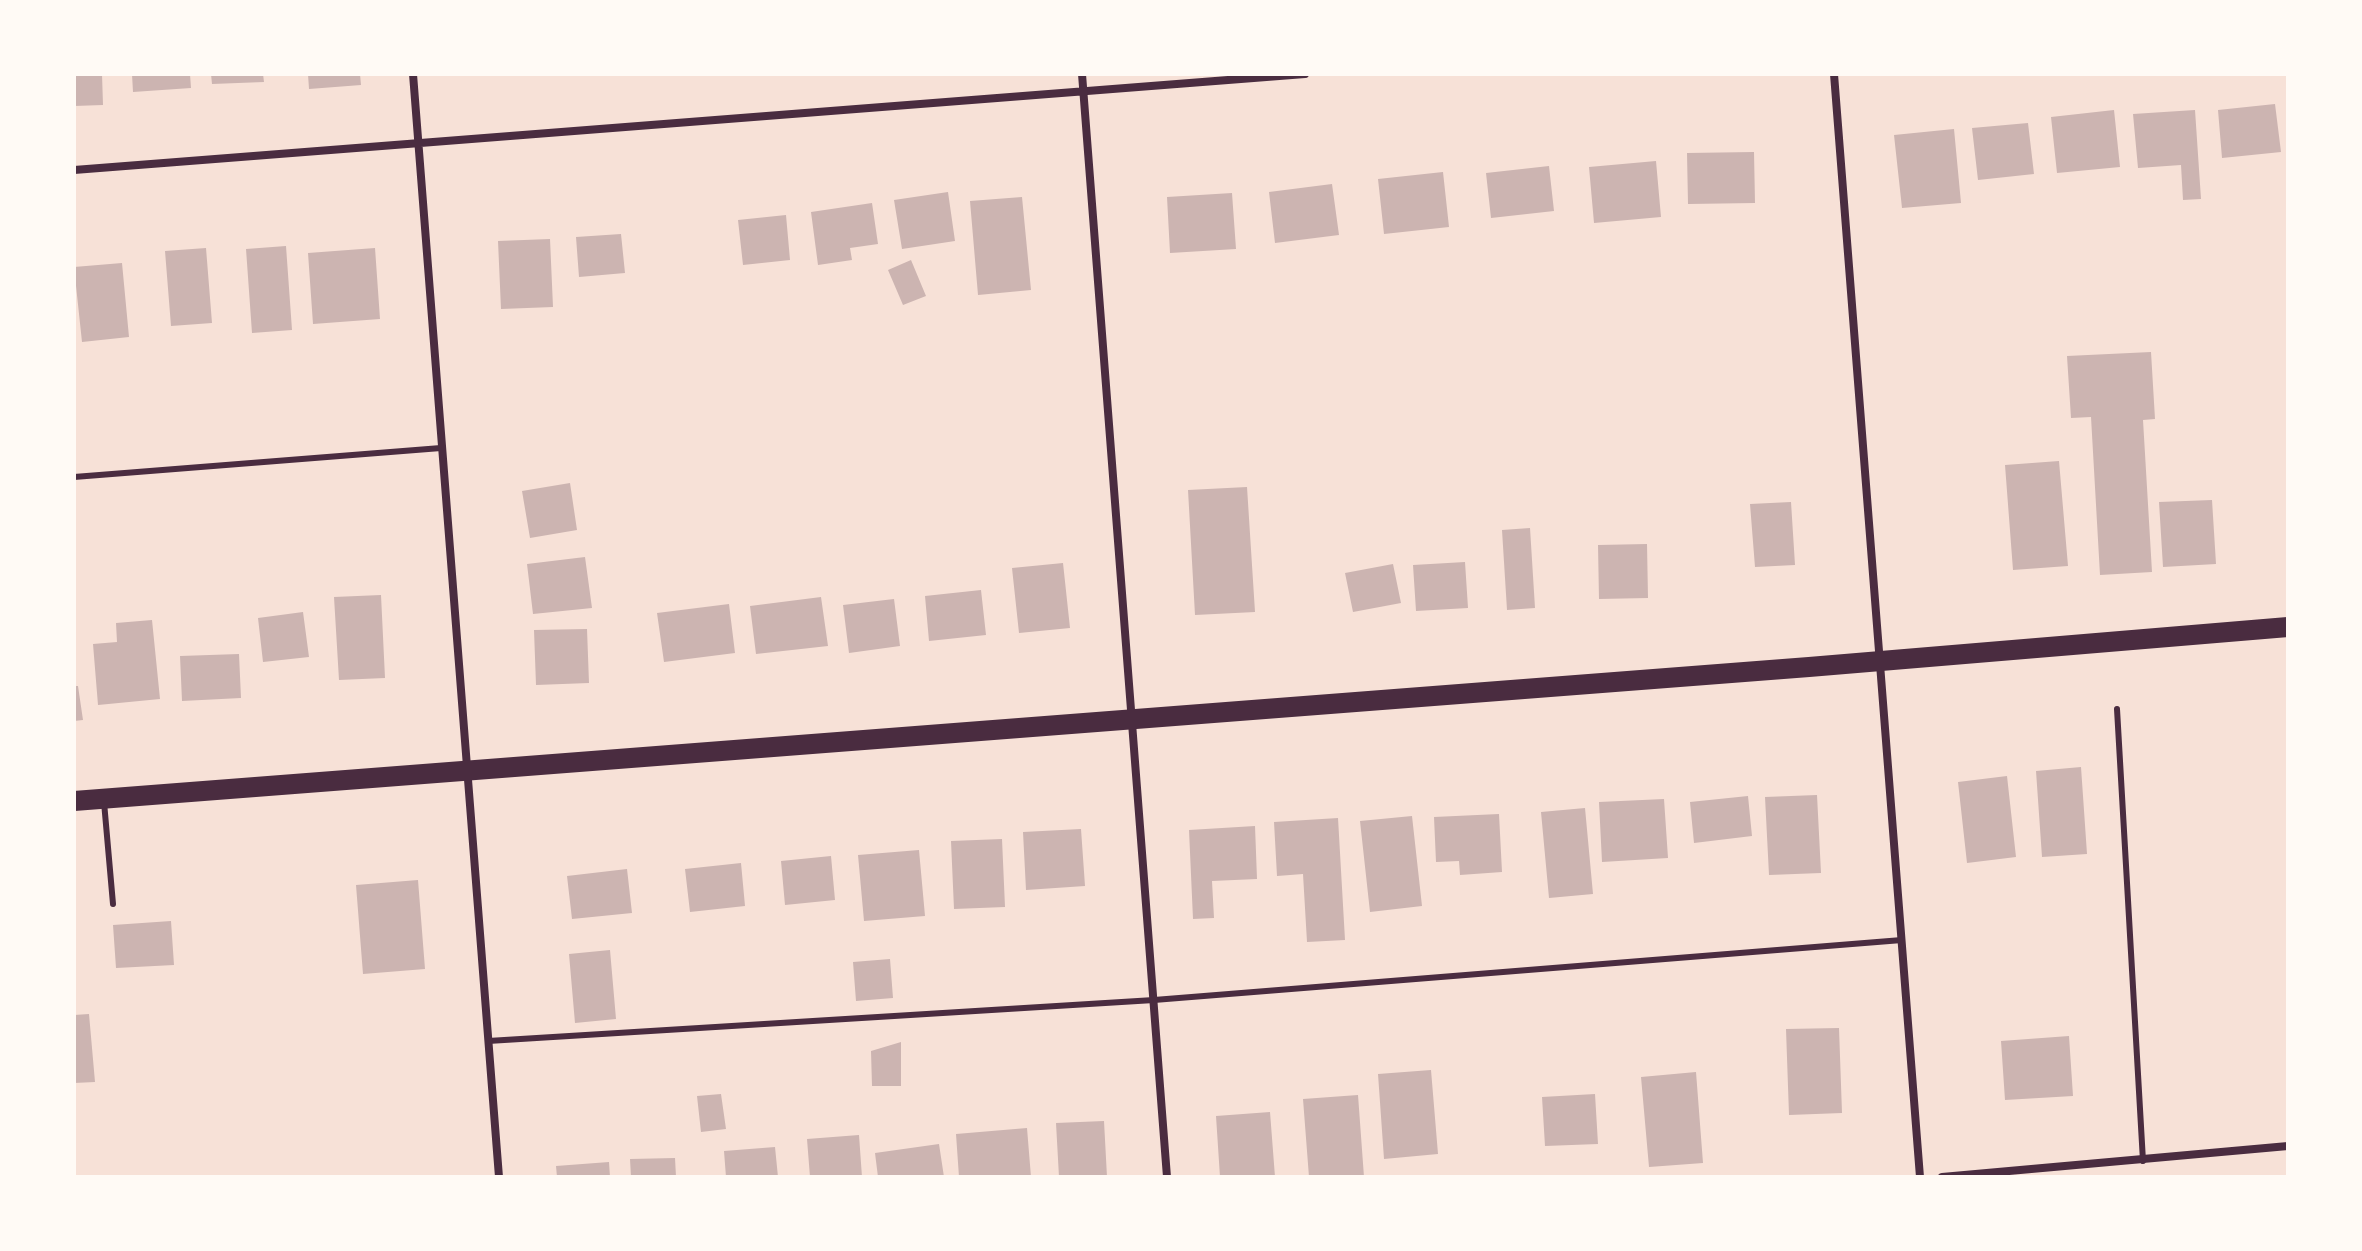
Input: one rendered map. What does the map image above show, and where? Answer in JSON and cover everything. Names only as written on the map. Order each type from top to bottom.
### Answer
[{"type":"main road","points":[[74,801],[2288,627]]},
{"type":"street","points":[[413,74],[499,1177]]},
{"type":"street","points":[[1082,74],[1167,1177]]},
{"type":"street","points":[[74,170],[1305,74]]},
{"type":"street","points":[[1834,74],[1920,1177]]},
{"type":"street","points":[[1942,1177],[2288,1146]]},
{"type":"lane","points":[[74,477],[441,448]]},
{"type":"lane","points":[[2117,709],[2143,1161]]},
{"type":"lane","points":[[104,798],[113,904]]},
{"type":"lane","points":[[488,1041],[1154,1000],[1902,940]]},
{"type":"building","points":[[74,74],[102,74],[103,105],[74,106]]},
{"type":"building","points":[[132,74],[190,74],[191,88],[133,92]]},
{"type":"building","points":[[211,74],[263,74],[264,82],[212,84]]},
{"type":"building","points":[[308,74],[360,74],[361,85],[309,89]]},
{"type":"building","points":[[2275,104],[2281,152],[2222,158],[2218,110]]},
{"type":"building","points":[[2114,110],[2120,167],[2057,173],[2051,117]]},
{"type":"building","points":[[2195,110],[2201,199],[2183,200],[2181,165],[2138,168],[2133,114]]},
{"type":"building","points":[[2028,123],[2034,174],[1978,180],[1972,128]]},
{"type":"building","points":[[1954,129],[1961,203],[1902,208],[1894,135]]},
{"type":"building","points":[[1754,152],[1755,203],[1688,204],[1687,153]]},
{"type":"building","points":[[1656,161],[1661,217],[1594,223],[1589,167]]},
{"type":"building","points":[[1549,166],[1554,211],[1491,218],[1486,173]]},
{"type":"building","points":[[1443,172],[1449,227],[1384,234],[1378,179]]},
{"type":"building","points":[[1332,184],[1339,235],[1275,243],[1269,192]]},
{"type":"building","points":[[948,192],[955,241],[902,249],[894,200]]},
{"type":"building","points":[[1232,193],[1236,249],[1170,253],[1167,197]]},
{"type":"building","points":[[1022,197],[1031,290],[978,295],[970,201]]},
{"type":"building","points":[[872,203],[878,244],[850,248],[852,260],[818,265],[811,212]]},
{"type":"building","points":[[786,215],[790,260],[743,265],[738,220]]},
{"type":"building","points":[[621,234],[625,273],[579,277],[576,237]]},
{"type":"building","points":[[550,239],[553,307],[501,309],[498,241]]},
{"type":"building","points":[[286,246],[292,330],[252,333],[246,249]]},
{"type":"building","points":[[206,248],[212,323],[171,326],[165,251]]},
{"type":"building","points":[[375,248],[380,319],[313,324],[308,253]]},
{"type":"building","points":[[911,260],[926,296],[903,305],[888,270]]},
{"type":"building","points":[[122,263],[129,337],[82,342],[74,267]]},
{"type":"building","points":[[2151,352],[2155,419],[2143,420],[2152,572],[2100,575],[2091,417],[2071,418],[2067,356]]},
{"type":"building","points":[[2059,461],[2068,566],[2013,570],[2005,465]]},
{"type":"building","points":[[570,483],[577,530],[530,538],[522,491]]},
{"type":"building","points":[[1247,487],[1255,612],[1195,615],[1188,490]]},
{"type":"building","points":[[2212,500],[2216,564],[2163,567],[2159,502]]},
{"type":"building","points":[[1791,502],[1795,565],[1755,567],[1750,504]]},
{"type":"building","points":[[1530,528],[1535,608],[1507,610],[1502,530]]},
{"type":"building","points":[[1647,544],[1648,598],[1599,599],[1598,545]]},
{"type":"building","points":[[585,557],[592,608],[533,614],[527,564]]},
{"type":"building","points":[[1465,562],[1468,608],[1416,611],[1413,565]]},
{"type":"building","points":[[1063,563],[1070,628],[1019,633],[1012,568]]},
{"type":"building","points":[[1393,564],[1401,603],[1353,612],[1345,573]]},
{"type":"building","points":[[981,590],[986,635],[929,641],[925,596]]},
{"type":"building","points":[[381,595],[385,678],[339,680],[334,597]]},
{"type":"building","points":[[821,597],[828,646],[756,654],[750,606]]},
{"type":"building","points":[[894,599],[900,646],[849,653],[843,605]]},
{"type":"building","points":[[729,604],[735,653],[664,662],[657,613]]},
{"type":"building","points":[[303,612],[309,657],[263,662],[258,618]]},
{"type":"building","points":[[152,620],[160,699],[98,705],[93,644],[117,642],[116,623]]},
{"type":"building","points":[[587,629],[589,683],[536,685],[534,630]]},
{"type":"building","points":[[239,654],[241,698],[182,701],[180,656]]},
{"type":"building","points":[[74,686],[78,686],[83,720],[74,721]]},
{"type":"building","points":[[2081,767],[2087,854],[2042,857],[2036,771]]},
{"type":"building","points":[[2007,776],[2016,857],[1967,863],[1958,782]]},
{"type":"building","points":[[1817,795],[1821,873],[1769,875],[1765,797]]},
{"type":"building","points":[[1748,796],[1752,836],[1694,843],[1690,802]]},
{"type":"building","points":[[1664,799],[1668,858],[1602,862],[1599,802]]},
{"type":"building","points":[[1585,808],[1593,894],[1549,898],[1541,812]]},
{"type":"building","points":[[1499,814],[1502,872],[1460,875],[1459,861],[1436,862],[1434,817]]},
{"type":"building","points":[[1412,816],[1422,906],[1370,912],[1360,821]]},
{"type":"building","points":[[1338,818],[1345,940],[1307,942],[1303,874],[1277,876],[1274,822]]},
{"type":"building","points":[[1255,826],[1257,879],[1212,881],[1214,918],[1193,919],[1189,830]]},
{"type":"building","points":[[1081,829],[1085,886],[1026,890],[1023,832]]},
{"type":"building","points":[[1002,839],[1005,907],[954,909],[951,841]]},
{"type":"building","points":[[919,850],[925,916],[864,921],[858,855]]},
{"type":"building","points":[[831,856],[835,900],[785,905],[781,861]]},
{"type":"building","points":[[741,863],[745,906],[690,912],[685,869]]},
{"type":"building","points":[[627,869],[632,913],[572,919],[567,876]]},
{"type":"building","points":[[418,880],[425,969],[363,974],[356,885]]},
{"type":"building","points":[[171,921],[174,965],[116,968],[113,925]]},
{"type":"building","points":[[610,950],[616,1019],[575,1023],[569,954]]},
{"type":"building","points":[[890,959],[893,998],[856,1001],[853,962]]},
{"type":"building","points":[[89,1014],[95,1082],[74,1083],[74,1015]]},
{"type":"building","points":[[1839,1028],[1842,1113],[1789,1115],[1786,1029]]},
{"type":"building","points":[[2069,1036],[2073,1096],[2005,1100],[2001,1041]]},
{"type":"building","points":[[901,1042],[901,1086],[872,1086],[871,1051]]},
{"type":"building","points":[[1431,1070],[1438,1154],[1384,1159],[1378,1074]]},
{"type":"building","points":[[1696,1072],[1703,1163],[1649,1167],[1641,1077]]},
{"type":"building","points":[[721,1094],[726,1129],[701,1132],[697,1096]]},
{"type":"building","points":[[1595,1094],[1598,1144],[1545,1146],[1542,1097]]},
{"type":"building","points":[[1358,1095],[1364,1177],[1309,1177],[1303,1099]]},
{"type":"building","points":[[1270,1112],[1275,1177],[1220,1177],[1216,1116]]},
{"type":"building","points":[[1104,1121],[1107,1177],[1059,1177],[1056,1123]]},
{"type":"building","points":[[1027,1128],[1031,1177],[959,1177],[956,1134]]},
{"type":"building","points":[[859,1135],[862,1177],[810,1177],[807,1139]]},
{"type":"building","points":[[939,1144],[944,1177],[878,1177],[875,1153]]},
{"type":"building","points":[[775,1147],[778,1177],[726,1177],[724,1151]]},
{"type":"building","points":[[675,1158],[676,1177],[631,1177],[630,1159]]},
{"type":"building","points":[[609,1162],[610,1177],[557,1177],[556,1166]]}]
